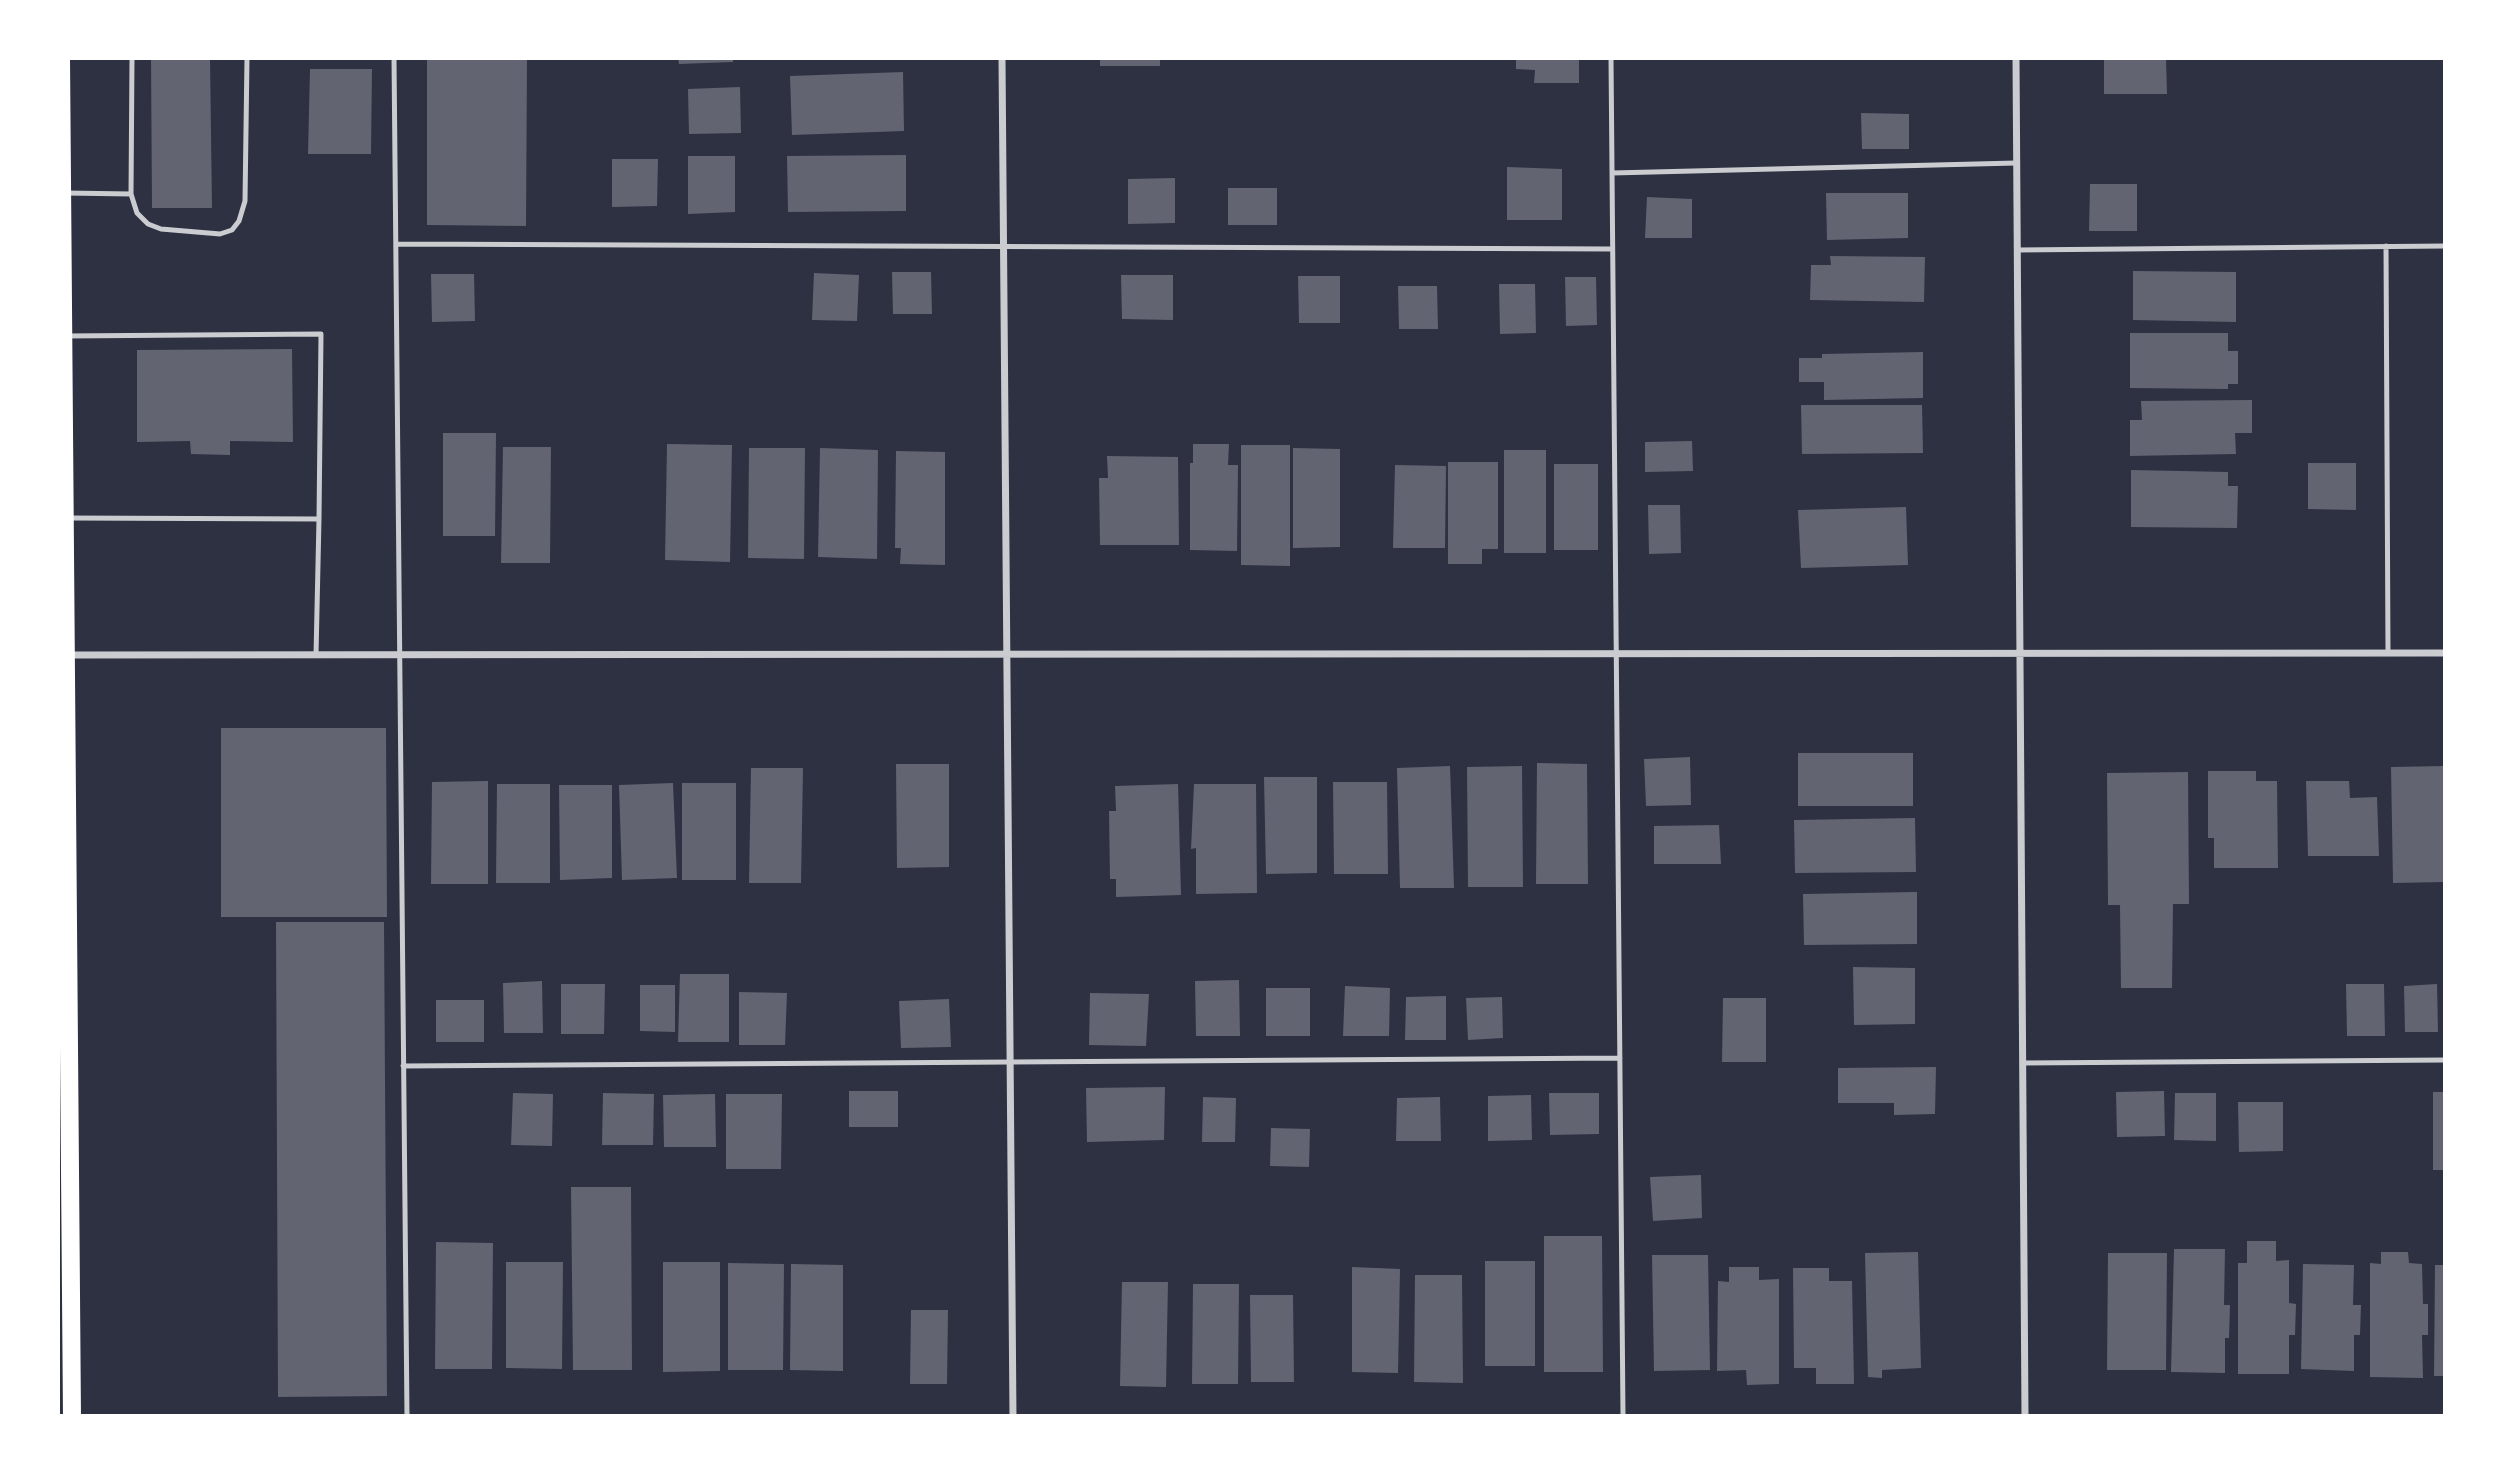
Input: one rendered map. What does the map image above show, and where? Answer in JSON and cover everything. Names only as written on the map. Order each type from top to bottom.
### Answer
[{"type":"main road","points":[[61,58],[64,1198],[72,1416]]},
{"type":"street","points":[[1002,58],[1013,1416]]},
{"type":"street","points":[[2016,58],[2025,1416]]},
{"type":"street","points":[[62,655],[2445,653]]},
{"type":"lane","points":[[132,58],[131,194],[138,213],[148,224],[161,229],[220,234],[232,230],[239,221],[245,201],[247,58]]},
{"type":"lane","points":[[394,58],[407,1416]]},
{"type":"lane","points":[[1611,58],[1623,1416]]},
{"type":"lane","points":[[1612,173],[2016,163]]},
{"type":"lane","points":[[61,193],[131,194]]},
{"type":"lane","points":[[396,244],[1612,249]]},
{"type":"lane","points":[[2386,246],[2388,653]]},
{"type":"lane","points":[[2017,250],[2445,246]]},
{"type":"lane","points":[[62,336],[321,334],[316,655]]},
{"type":"lane","points":[[64,518],[319,519]]},
{"type":"lane","points":[[403,1066],[1620,1058]]},
{"type":"lane","points":[[2023,1063],[2445,1060]]},
{"type":"building","points":[[151,58],[210,58],[212,208],[152,208]]},
{"type":"building","points":[[427,58],[527,58],[526,226],[427,225]]},
{"type":"building","points":[[678,58],[733,58],[733,62],[679,64]]},
{"type":"building","points":[[1100,58],[1160,58],[1160,66],[1100,66]]},
{"type":"building","points":[[1516,58],[1579,58],[1579,83],[1534,83],[1535,70],[1516,69]]},
{"type":"building","points":[[2104,58],[2166,58],[2167,94],[2104,94]]},
{"type":"building","points":[[310,69],[372,69],[371,154],[308,154]]},
{"type":"building","points":[[903,72],[904,131],[792,135],[790,76]]},
{"type":"building","points":[[740,87],[741,133],[689,134],[688,89]]},
{"type":"building","points":[[1861,113],[1909,114],[1909,149],[1862,149]]},
{"type":"building","points":[[906,155],[906,211],[788,212],[787,156]]},
{"type":"building","points":[[688,156],[735,156],[735,212],[688,214]]},
{"type":"building","points":[[612,159],[658,159],[657,206],[612,207]]},
{"type":"building","points":[[1507,167],[1562,169],[1562,220],[1507,220]]},
{"type":"building","points":[[1175,178],[1175,223],[1128,224],[1128,179]]},
{"type":"building","points":[[2090,184],[2137,184],[2137,231],[2089,231]]},
{"type":"building","points":[[1228,188],[1277,188],[1277,225],[1228,225]]},
{"type":"building","points":[[1826,193],[1908,193],[1908,238],[1827,240]]},
{"type":"building","points":[[1647,197],[1692,199],[1692,238],[1645,238]]},
{"type":"building","points":[[1830,256],[1925,257],[1924,302],[1810,300],[1811,265],[1831,265]]},
{"type":"building","points":[[2133,271],[2236,272],[2236,322],[2133,320]]},
{"type":"building","points":[[892,272],[931,272],[932,314],[893,314]]},
{"type":"building","points":[[814,273],[859,275],[857,321],[812,320]]},
{"type":"building","points":[[431,274],[474,274],[475,321],[432,322]]},
{"type":"building","points":[[1121,275],[1173,275],[1173,320],[1122,319]]},
{"type":"building","points":[[1298,276],[1340,276],[1340,323],[1299,323]]},
{"type":"building","points":[[1565,277],[1596,277],[1597,325],[1566,326]]},
{"type":"building","points":[[1499,284],[1535,284],[1536,333],[1500,334]]},
{"type":"building","points":[[1398,286],[1437,286],[1438,329],[1399,329]]},
{"type":"building","points":[[2130,333],[2228,333],[2228,351],[2238,351],[2238,384],[2228,384],[2228,389],[2130,388]]},
{"type":"building","points":[[292,349],[293,442],[230,441],[230,455],[191,454],[190,441],[137,442],[137,350]]},
{"type":"building","points":[[1923,352],[1923,398],[1824,400],[1824,382],[1799,382],[1799,358],[1822,358],[1822,354]]},
{"type":"building","points":[[2252,400],[2252,433],[2235,433],[2236,454],[2130,456],[2130,420],[2142,420],[2141,401]]},
{"type":"building","points":[[1801,405],[1922,405],[1923,453],[1802,454]]},
{"type":"building","points":[[443,433],[496,433],[495,536],[443,536]]},
{"type":"building","points":[[1692,441],[1693,471],[1645,472],[1645,442]]},
{"type":"building","points":[[667,444],[732,445],[730,562],[665,560]]},
{"type":"building","points":[[1193,444],[1229,444],[1228,465],[1238,465],[1237,551],[1190,550],[1190,463],[1193,463]]},
{"type":"building","points":[[1241,445],[1290,445],[1290,566],[1241,565]]},
{"type":"building","points":[[503,447],[551,447],[550,563],[501,563]]},
{"type":"building","points":[[749,448],[805,448],[804,559],[748,558]]},
{"type":"building","points":[[820,448],[878,450],[877,559],[818,557]]},
{"type":"building","points":[[1293,448],[1340,449],[1340,547],[1293,548]]},
{"type":"building","points":[[1504,450],[1546,450],[1546,553],[1504,553]]},
{"type":"building","points":[[896,451],[945,452],[945,565],[900,564],[901,548],[895,548]]},
{"type":"building","points":[[1107,456],[1178,457],[1179,545],[1100,545],[1099,478],[1108,478]]},
{"type":"building","points":[[1448,462],[1498,462],[1498,549],[1482,549],[1482,564],[1448,564]]},
{"type":"building","points":[[2308,463],[2356,463],[2356,510],[2308,509]]},
{"type":"building","points":[[1554,464],[1598,464],[1598,550],[1554,550]]},
{"type":"building","points":[[1395,465],[1446,466],[1445,548],[1393,548]]},
{"type":"building","points":[[2131,470],[2228,472],[2228,486],[2238,486],[2237,528],[2131,527]]},
{"type":"building","points":[[1648,505],[1680,505],[1681,553],[1649,554]]},
{"type":"building","points":[[1906,507],[1908,565],[1801,568],[1798,510]]},
{"type":"building","points":[[221,728],[386,728],[387,917],[221,917]]},
{"type":"building","points":[[1798,753],[1913,753],[1913,806],[1798,806]]},
{"type":"building","points":[[1690,757],[1691,805],[1646,806],[1644,759]]},
{"type":"building","points":[[1537,763],[1587,764],[1588,884],[1536,884]]},
{"type":"building","points":[[896,764],[949,764],[949,867],[897,868]]},
{"type":"building","points":[[1450,766],[1454,888],[1400,888],[1397,768]]},
{"type":"building","points":[[1522,766],[1523,887],[1468,887],[1467,767]]},
{"type":"building","points":[[2445,766],[2445,882],[2393,883],[2391,767]]},
{"type":"building","points":[[751,768],[803,768],[801,883],[749,883]]},
{"type":"building","points":[[2208,771],[2256,771],[2256,781],[2277,781],[2278,868],[2214,868],[2214,838],[2208,838]]},
{"type":"building","points":[[2188,772],[2189,904],[2173,904],[2172,988],[2121,988],[2120,905],[2108,905],[2107,773]]},
{"type":"building","points":[[1264,777],[1317,777],[1317,873],[1266,874]]},
{"type":"building","points":[[488,781],[488,884],[431,884],[432,782]]},
{"type":"building","points":[[2306,781],[2349,781],[2350,798],[2377,797],[2379,856],[2308,856]]},
{"type":"building","points":[[1333,782],[1387,782],[1388,874],[1334,874]]},
{"type":"building","points":[[673,783],[677,878],[622,880],[619,785]]},
{"type":"building","points":[[682,783],[736,783],[736,880],[682,880]]},
{"type":"building","points":[[497,784],[550,784],[550,883],[496,883]]},
{"type":"building","points":[[1178,784],[1181,895],[1116,897],[1116,879],[1110,879],[1109,811],[1116,811],[1115,786]]},
{"type":"building","points":[[1194,784],[1256,784],[1257,893],[1196,894],[1196,848],[1191,849]]},
{"type":"building","points":[[559,785],[612,785],[612,878],[560,880]]},
{"type":"building","points":[[1915,818],[1916,872],[1795,873],[1794,820]]},
{"type":"building","points":[[1719,825],[1721,864],[1654,864],[1654,826]]},
{"type":"building","points":[[1917,892],[1917,944],[1804,945],[1803,894]]},
{"type":"building","points":[[276,922],[384,922],[387,1396],[278,1397]]},
{"type":"building","points":[[1853,967],[1915,968],[1915,1024],[1854,1025]]},
{"type":"building","points":[[680,974],[729,974],[729,1042],[678,1042]]},
{"type":"building","points":[[1239,980],[1240,1036],[1196,1036],[1195,981]]},
{"type":"building","points":[[542,981],[543,1033],[504,1033],[503,983]]},
{"type":"building","points":[[561,984],[605,984],[604,1034],[561,1034]]},
{"type":"building","points":[[2346,984],[2384,984],[2385,1036],[2347,1036]]},
{"type":"building","points":[[2437,984],[2438,1032],[2405,1032],[2404,986]]},
{"type":"building","points":[[640,985],[675,985],[675,1032],[640,1031]]},
{"type":"building","points":[[1345,986],[1390,988],[1389,1036],[1343,1036]]},
{"type":"building","points":[[1266,988],[1310,988],[1310,1036],[1266,1036]]},
{"type":"building","points":[[739,992],[787,993],[785,1045],[739,1045]]},
{"type":"building","points":[[1090,993],[1149,994],[1146,1046],[1089,1045]]},
{"type":"building","points":[[1446,996],[1446,1040],[1405,1040],[1406,997]]},
{"type":"building","points":[[1502,997],[1503,1038],[1468,1040],[1466,998]]},
{"type":"building","points":[[1723,998],[1766,998],[1766,1062],[1722,1062]]},
{"type":"building","points":[[949,999],[951,1047],[901,1048],[899,1001]]},
{"type":"building","points":[[436,1000],[484,1000],[484,1042],[436,1042]]},
{"type":"building","points":[[1936,1067],[1935,1114],[1894,1115],[1894,1103],[1838,1103],[1838,1068]]},
{"type":"building","points":[[1165,1087],[1164,1140],[1087,1142],[1086,1088]]},
{"type":"building","points":[[849,1091],[898,1091],[898,1127],[849,1127]]},
{"type":"building","points":[[2164,1091],[2165,1136],[2117,1137],[2116,1092]]},
{"type":"building","points":[[2433,1092],[2445,1092],[2445,1170],[2433,1170]]},
{"type":"building","points":[[513,1093],[553,1094],[552,1146],[511,1145]]},
{"type":"building","points":[[603,1093],[654,1094],[653,1145],[602,1145]]},
{"type":"building","points":[[1549,1093],[1599,1093],[1599,1134],[1550,1135]]},
{"type":"building","points":[[2175,1093],[2216,1093],[2216,1141],[2174,1140]]},
{"type":"building","points":[[715,1094],[716,1147],[664,1147],[663,1095]]},
{"type":"building","points":[[726,1094],[782,1094],[781,1169],[726,1169]]},
{"type":"building","points":[[1531,1095],[1532,1140],[1488,1141],[1488,1096]]},
{"type":"building","points":[[1203,1097],[1236,1098],[1235,1142],[1202,1142]]},
{"type":"building","points":[[1440,1097],[1441,1141],[1396,1141],[1397,1098]]},
{"type":"building","points":[[2238,1102],[2283,1102],[2283,1151],[2239,1152]]},
{"type":"building","points":[[1271,1128],[1310,1129],[1309,1167],[1270,1166]]},
{"type":"building","points":[[1701,1175],[1702,1218],[1653,1221],[1650,1177]]},
{"type":"building","points":[[571,1187],[631,1187],[632,1370],[573,1370]]},
{"type":"building","points":[[1544,1236],[1602,1236],[1603,1372],[1544,1372]]},
{"type":"building","points":[[2247,1241],[2276,1241],[2276,1261],[2289,1260],[2289,1303],[2296,1304],[2295,1335],[2289,1335],[2289,1374],[2238,1374],[2238,1263],[2247,1263]]},
{"type":"building","points":[[436,1242],[493,1243],[492,1369],[435,1369]]},
{"type":"building","points":[[2174,1249],[2225,1249],[2224,1305],[2230,1305],[2229,1338],[2225,1338],[2225,1373],[2171,1372]]},
{"type":"building","points":[[1918,1252],[1921,1368],[1882,1370],[1882,1378],[1868,1377],[1865,1253]]},
{"type":"building","points":[[2381,1252],[2408,1252],[2409,1263],[2422,1264],[2423,1304],[2428,1304],[2428,1335],[2422,1335],[2423,1378],[2370,1377],[2370,1263],[2381,1264]]},
{"type":"building","points":[[2108,1253],[2167,1253],[2166,1370],[2107,1370]]},
{"type":"building","points":[[1652,1255],[1708,1255],[1710,1370],[1654,1371]]},
{"type":"building","points":[[1485,1261],[1535,1261],[1535,1366],[1485,1366]]},
{"type":"building","points":[[506,1262],[563,1262],[562,1369],[506,1368]]},
{"type":"building","points":[[663,1262],[720,1262],[720,1371],[663,1372]]},
{"type":"building","points":[[728,1263],[784,1264],[783,1370],[728,1370]]},
{"type":"building","points":[[791,1264],[843,1265],[843,1371],[790,1370]]},
{"type":"building","points":[[2303,1264],[2354,1265],[2353,1305],[2361,1305],[2360,1335],[2354,1335],[2354,1371],[2301,1369]]},
{"type":"building","points":[[2435,1265],[2445,1265],[2445,1376],[2434,1376]]},
{"type":"building","points":[[1352,1267],[1400,1269],[1398,1373],[1352,1372]]},
{"type":"building","points":[[1729,1267],[1759,1267],[1759,1280],[1779,1279],[1779,1384],[1747,1385],[1746,1370],[1717,1371],[1718,1281],[1729,1282]]},
{"type":"building","points":[[1793,1268],[1829,1268],[1829,1281],[1852,1281],[1854,1384],[1816,1384],[1816,1368],[1794,1368]]},
{"type":"building","points":[[1415,1275],[1462,1275],[1463,1383],[1414,1382]]},
{"type":"building","points":[[1122,1282],[1168,1282],[1166,1387],[1120,1386]]},
{"type":"building","points":[[1193,1284],[1239,1284],[1238,1384],[1192,1384]]},
{"type":"building","points":[[1250,1295],[1293,1295],[1294,1382],[1251,1382]]},
{"type":"building","points":[[911,1310],[948,1310],[947,1384],[910,1384]]}]
